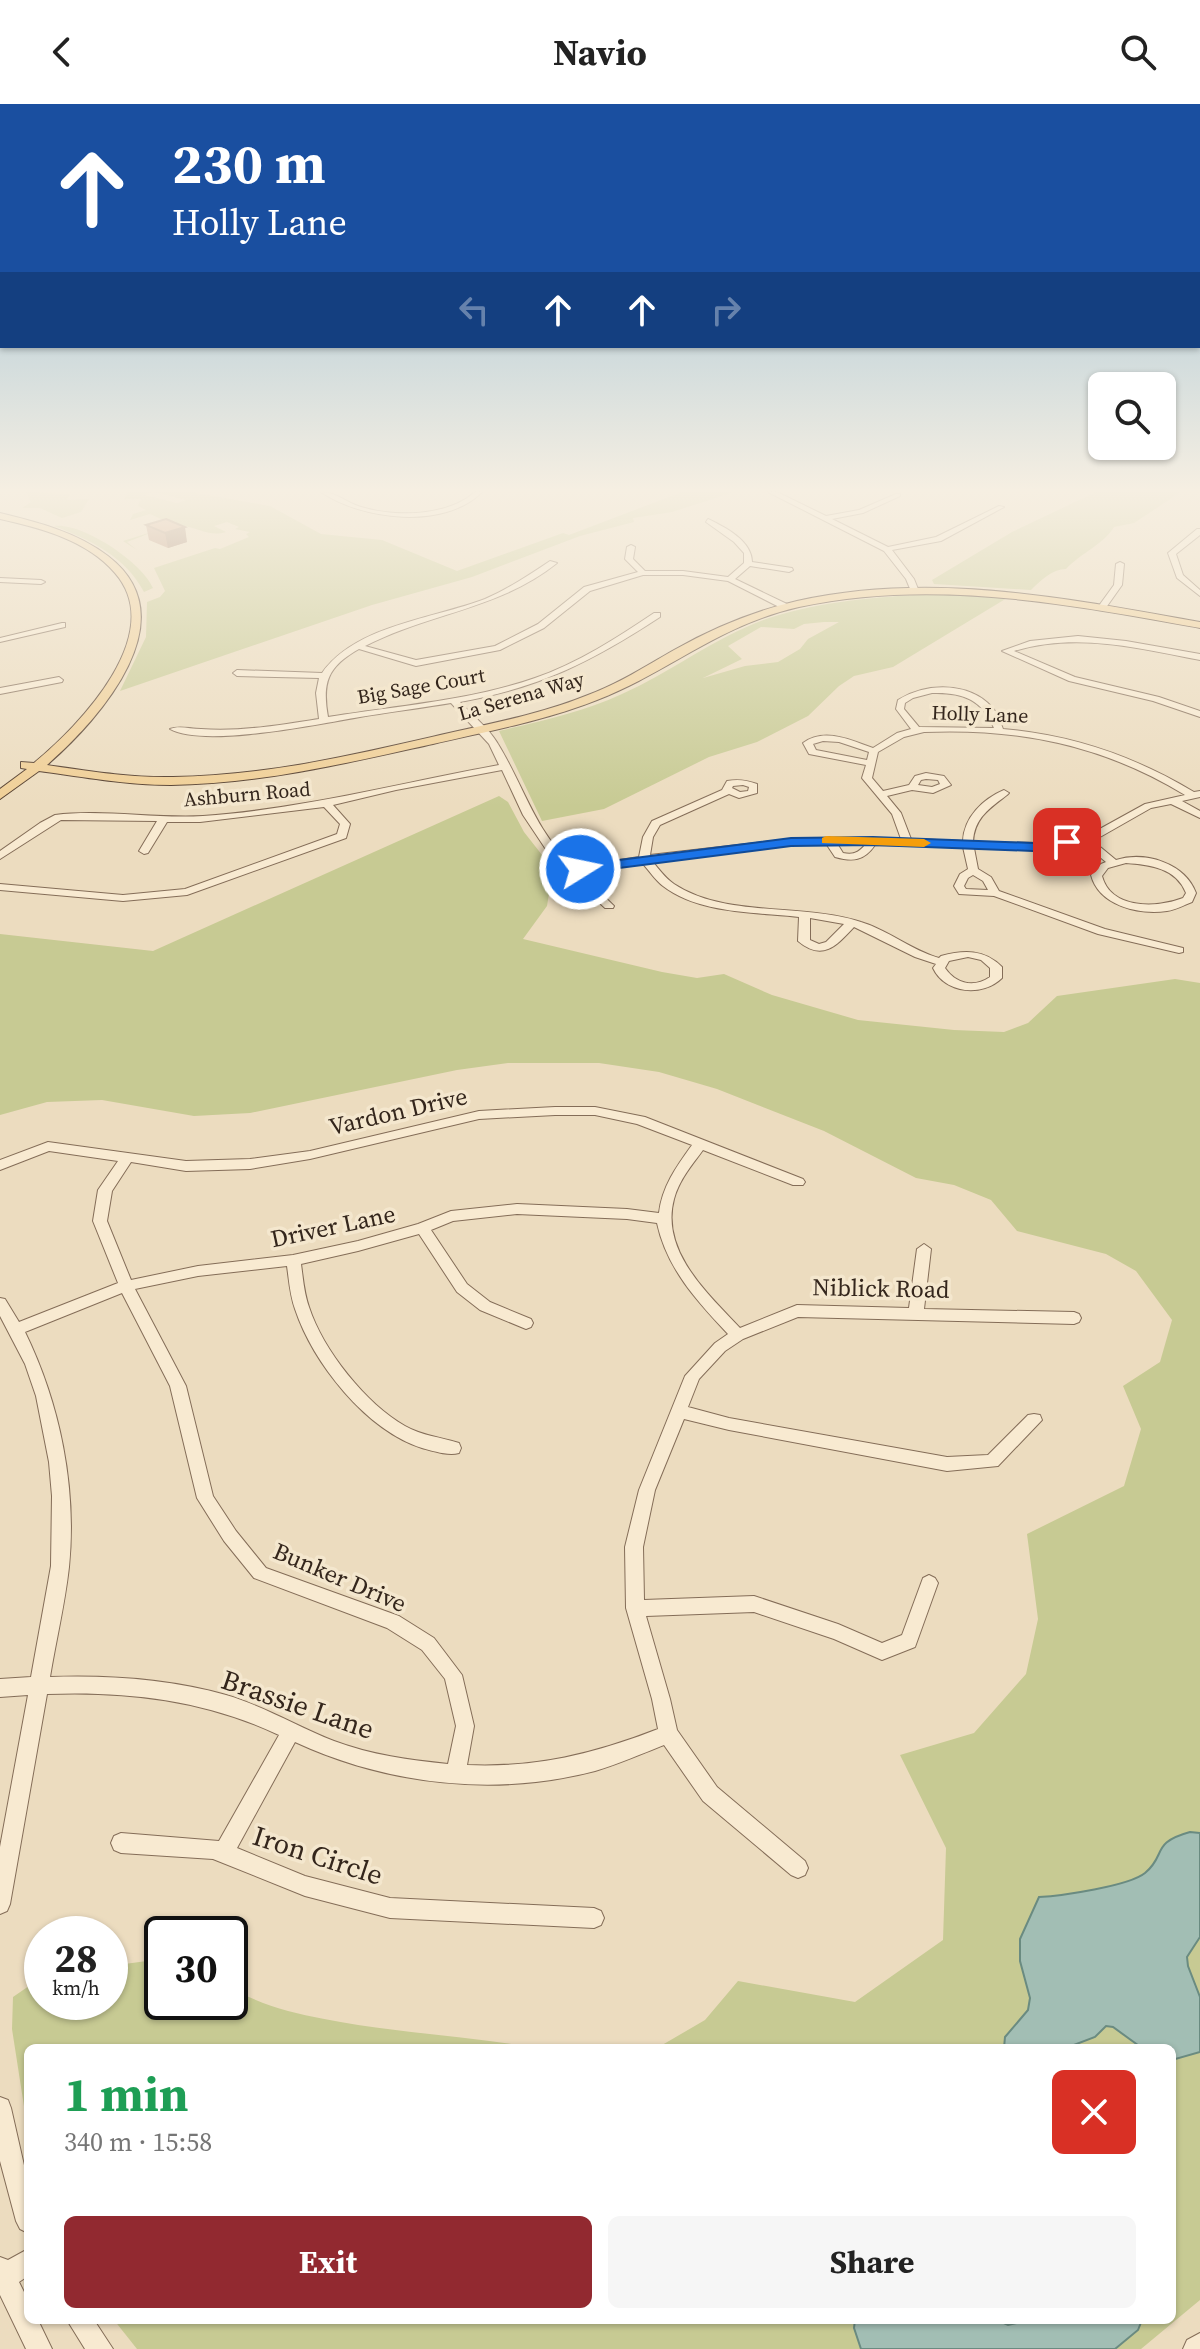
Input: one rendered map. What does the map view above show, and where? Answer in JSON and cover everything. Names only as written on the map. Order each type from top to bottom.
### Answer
[{"type":"main road","points":[[0,782],[25,765],[75,718],[109,664],[125,622],[120,597]]},
{"type":"main road","points":[[0,795],[39,767],[81,728],[101,701],[132,643],[137,613],[132,597]]},
{"type":"main road","name":"La Serena Way","points":[[25,765],[104,777],[169,781],[235,778],[308,768],[536,716],[596,696],[737,623],[786,607],[843,597]]},
{"type":"main road","name":"La Serena Way","points":[[1035,597],[1200,625]]},
{"type":"street","points":[[324,720],[320,697],[324,676],[336,661],[357,646],[493,597]]},
{"type":"street","points":[[357,646],[416,663],[497,648],[541,626],[577,597]]},
{"type":"street","points":[[766,597],[786,607]]},
{"type":"street","points":[[1102,607],[1109,597]]},
{"type":"street","name":"Big Sage Court","points":[[175,729],[219,732],[455,702],[538,680],[565,669],[657,615]]},
{"type":"street","points":[[0,640],[62,625]]},
{"type":"street","points":[[1200,657],[1077,636],[1039,639],[1006,651],[1072,679],[1170,703],[1200,714]]},
{"type":"street","points":[[237,673],[324,676]]},
{"type":"street","points":[[0,691],[59,680]]},
{"type":"street","points":[[917,730],[900,709],[901,702],[922,691],[964,694],[978,700],[989,708],[999,730]]},
{"type":"street","points":[[455,702],[493,743],[541,835],[571,871],[609,906]]},
{"type":"street","name":"Holly Lane","points":[[874,751],[897,736],[917,730],[999,730],[1061,737],[1110,752],[1153,770],[1196,795]]},
{"type":"street","points":[[868,763],[812,752],[808,743],[817,738],[829,738],[874,751],[868,763],[867,778],[903,820],[907,842]]},
{"type":"street","name":"Ashburn Road","points":[[0,856],[45,823],[59,817],[163,819],[226,816],[326,804],[396,787],[505,767]]},
{"type":"street","points":[[880,795],[912,787]]},
{"type":"street","points":[[727,791],[656,823],[648,837],[644,859],[669,885],[693,897],[722,904],[851,923],[920,957],[941,962],[951,955],[977,955],[991,962],[997,972],[992,982],[984,986],[964,986],[941,973],[941,962]]},
{"type":"street","points":[[995,893],[987,879],[973,870],[966,846],[969,827],[979,810],[1004,793]]},
{"type":"street","name":"Holly Lane","points":[[571,871],[644,859],[829,840],[1033,847],[1086,841],[1148,806],[1196,795]]},
{"type":"street","points":[[1172,800],[1200,815]]},
{"type":"street","points":[[0,887],[123,898],[198,889],[342,836],[345,824],[326,804]]},
{"type":"street","points":[[144,851],[163,819]]},
{"type":"street","points":[[1048,843],[1040,833],[1041,828],[1050,826],[1076,834],[1112,862],[1126,860],[1157,864],[1183,876],[1191,893],[1188,900],[1167,909],[1151,910],[1120,903],[1107,896],[1094,880],[1095,872],[1112,862]]},
{"type":"street","points":[[829,840],[839,855],[855,858],[864,855],[873,841]]},
{"type":"street","points":[[973,870],[961,880],[959,886],[963,892],[995,893],[1102,932],[1179,950]]},
{"type":"street","points":[[805,914],[804,941],[814,948],[824,948],[836,940],[851,923]]},
{"type":"street","name":"Vardon Drive","points":[[0,1165],[48,1146],[186,1166],[250,1164],[310,1155],[479,1115],[515,1110],[595,1111],[640,1120],[798,1182]]},
{"type":"street","points":[[701,1143],[679,1167],[667,1192],[663,1219],[671,1256],[699,1293],[738,1335]]},
{"type":"street","name":"Bunker Drive","points":[[127,1158],[105,1190],[100,1221],[126,1286],[178,1386],[205,1498],[260,1573],[393,1622],[428,1644],[453,1675],[465,1726],[456,1774]]},
{"type":"street","name":"Driver Lane","points":[[18,1329],[126,1286],[198,1271],[293,1260],[422,1228],[451,1216],[517,1209],[627,1214],[663,1219]]},
{"type":"street","points":[[422,1228],[462,1288],[485,1306],[526,1323]]},
{"type":"street","points":[[916,1313],[924,1249]]},
{"type":"street","points":[[293,1260],[303,1312],[324,1352],[362,1400],[389,1425],[416,1439],[453,1448]]},
{"type":"street","points":[[0,1303],[18,1329],[40,1378],[57,1442],[63,1514],[60,1566],[0,1904]]},
{"type":"street","name":"Niblick Road","points":[[798,1868],[710,1794],[668,1734],[635,1608],[634,1547],[647,1490],[693,1376],[720,1347],[738,1335],[797,1311],[1074,1318]]},
{"type":"street","points":[[677,1411],[729,1424],[947,1464],[992,1461],[1034,1420]]},
{"type":"street","points":[[635,1608],[754,1604],[838,1632],[882,1652],[909,1641],[929,1583]]},
{"type":"street","name":"Brassie Lane","points":[[0,1688],[39,1684],[132,1687],[215,1702],[363,1759],[456,1774],[531,1774],[590,1763],[668,1734]]},
{"type":"street","points":[[223,1853],[291,1731]]},
{"type":"street","name":"Iron Circle","points":[[121,1843],[213,1849],[305,1886],[390,1908],[594,1918]]},
{"type":"street","points":[[0,2108],[24,2208]]},
{"type":"street","points":[[24,2263],[1,2276],[24,2320]]},
{"type":"street","points":[[26,2324],[39,2349]]},
{"type":"street","points":[[82,2324],[100,2349]]},
{"type":"green space","points":[[160,597],[401,597],[120,691],[146,637],[147,602]]},
{"type":"green space","points":[[870,598],[1007,598],[893,667],[854,676],[808,716],[757,742],[709,757],[604,809],[542,821],[499,731],[562,716],[607,700],[731,634],[769,618]],"holes":[[[839,622],[808,639],[800,649],[778,662],[745,666],[703,678],[742,659],[728,646],[761,627],[794,629],[804,624]]]},
{"type":"green space","points":[[499,796],[508,802],[524,832],[553,869],[547,906],[523,939],[662,972],[697,978],[724,974],[772,995],[858,1020],[954,1030],[1004,1032],[1028,1023],[1057,996],[1175,979],[1200,983],[1200,2300],[1176,2320],[1176,2044],[664,2044],[705,2020],[738,1981],[855,2002],[943,1940],[946,1848],[900,1755],[974,1733],[1026,1674],[1038,1619],[1027,1534],[1124,1486],[1141,1429],[1123,1386],[1160,1362],[1172,1320],[1136,1271],[1106,1254],[1017,1231],[991,1200],[954,1185],[916,1178],[824,1131],[717,1089],[659,1072],[599,1063],[508,1063],[457,1070],[250,1113],[194,1116],[102,1100],[47,1102],[0,1115],[0,934],[153,951]]},
{"type":"green space","points":[[144,1961],[144,2020],[248,2020],[248,1997],[273,2007],[319,2018],[510,2044],[24,2044],[24,2106],[12,2029],[13,1997],[24,1989],[24,2020],[128,2020],[128,1964]]},
{"type":"green space","points":[[117,2324],[1171,2324],[1141,2349],[137,2349]]},
{"type":"water","points":[[1200,1833],[1200,1937],[1187,1957],[1200,1997],[1200,2052],[1176,2059],[1176,2044],[1136,2044],[1113,2027],[1106,2026],[1095,2037],[1077,2044],[1004,2044],[1005,2037],[1028,2010],[1030,1998],[1020,1961],[1020,1939],[1039,1897],[1094,1890],[1137,1878],[1152,1867],[1164,1845],[1177,1836]]},
{"type":"water","points":[[854,2324],[1140,2324],[1138,2330],[1115,2349],[861,2349]]},
{"type":"slow traffic","points":[[826,840],[924,843]]},
{"type":"route","points":[[580,869],[791,842],[829,840],[1033,847],[1067,842]]}]
